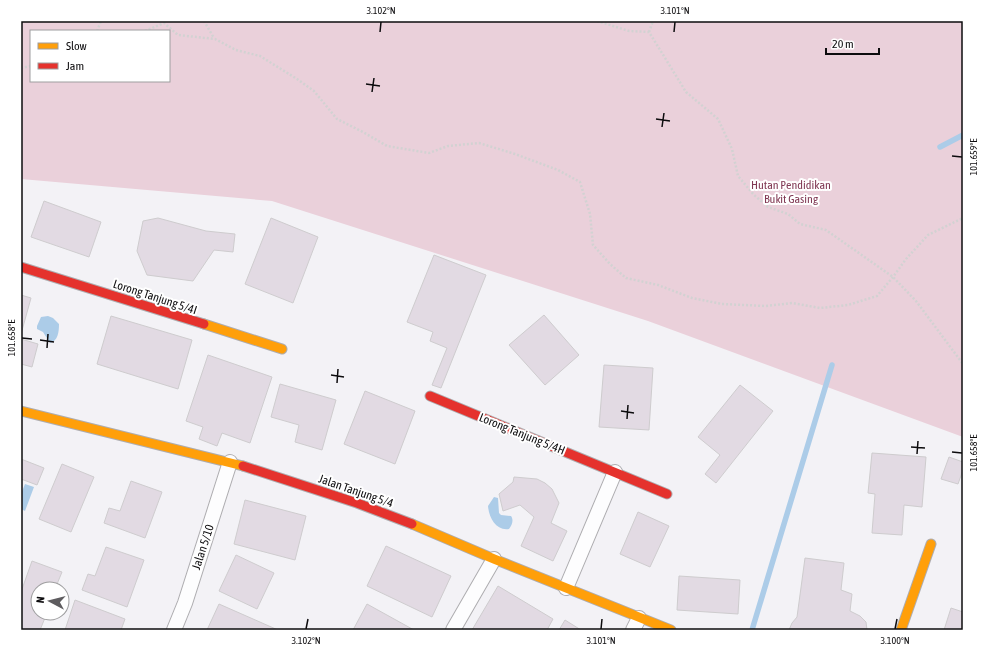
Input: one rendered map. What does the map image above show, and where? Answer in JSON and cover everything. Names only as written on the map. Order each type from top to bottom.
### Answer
[{"type":"street","name":"Lorong Tanjung 5/4I","points":[[21,267],[282,349]]},
{"type":"street","name":"Lorong Tanjung 5/4H","points":[[430,396],[667,494]]},
{"type":"street","name":"Jalan Tanjung 5/4","points":[[21,411],[230,462],[357,503],[420,527],[566,588],[636,624],[671,630]]},
{"type":"street","name":"Jalan 5/10","points":[[174,630],[185,603],[230,462]]},
{"type":"street","points":[[566,588],[615,472]]},
{"type":"street","points":[[901,630],[931,544]]},
{"type":"street","points":[[453,630],[494,559]]},
{"type":"path","points":[[204,21],[215,39]]},
{"type":"path","points":[[597,21],[629,32],[649,32]]},
{"type":"path","points":[[649,32],[653,21]]},
{"type":"path","points":[[147,30],[164,23],[178,35],[215,39],[236,50],[260,56],[314,91],[337,119],[388,146],[429,152],[448,146],[479,143],[515,154],[558,170],[580,182],[590,214],[593,245],[610,264],[626,278],[658,285],[692,298],[722,304],[766,306],[792,303],[820,308],[848,305],[877,296],[894,277],[906,259],[928,235],[963,218]]},
{"type":"path","points":[[649,32],[686,92],[718,119],[732,149],[738,176],[754,195],[768,208],[788,214],[800,224],[826,230],[894,277],[916,300],[963,364]]},
{"type":"green space","name":"Hutan Pendidikan Bukit Gasing","points":[[21,21],[963,21],[963,437],[648,321],[272,201],[21,179]]},
{"type":"water","points":[[48,316],[53,318],[59,324],[56,338],[50,343],[43,332],[37,329],[41,317]]},
{"type":"water","points":[[25,484],[34,487],[25,511],[21,509],[21,494]]},
{"type":"water","points":[[494,497],[498,498],[499,513],[501,515],[511,516],[512,518],[509,529],[500,528],[497,526],[490,515],[488,506]]},
{"type":"building","points":[[44,201],[101,222],[89,257],[31,237]]},
{"type":"building","points":[[158,218],[206,231],[235,234],[233,252],[214,250],[193,281],[147,275],[137,251],[143,221]]},
{"type":"building","points":[[271,218],[318,237],[293,303],[245,284]]},
{"type":"building","points":[[434,255],[486,275],[441,388],[432,385],[447,348],[430,341],[433,332],[407,322]]},
{"type":"building","points":[[21,295],[31,298],[21,334]]},
{"type":"building","points":[[544,315],[579,355],[545,385],[509,345]]},
{"type":"building","points":[[111,316],[192,340],[178,389],[97,364]]},
{"type":"building","points":[[21,339],[38,344],[32,367],[21,364]]},
{"type":"building","points":[[208,355],[272,377],[250,443],[222,433],[217,446],[199,439],[203,427],[186,421]]},
{"type":"building","points":[[604,365],[653,368],[649,430],[599,427]]},
{"type":"building","points":[[280,384],[336,400],[322,450],[295,442],[299,425],[271,417]]},
{"type":"building","points":[[740,385],[773,411],[716,483],[705,474],[720,455],[698,437]]},
{"type":"building","points":[[365,391],[415,411],[395,464],[344,444]]},
{"type":"building","points":[[872,453],[926,457],[922,507],[904,505],[902,535],[872,533],[875,494],[868,493]]},
{"type":"building","points":[[949,457],[963,462],[963,470],[958,484],[941,479]]},
{"type":"building","points":[[21,459],[44,468],[37,485],[21,479]]},
{"type":"building","points":[[62,464],[94,477],[71,532],[39,519]]},
{"type":"building","points":[[514,477],[537,479],[545,483],[552,489],[559,503],[551,523],[567,531],[553,561],[521,546],[534,517],[520,505],[503,511],[499,494],[513,482]]},
{"type":"building","points":[[131,481],[162,492],[145,538],[104,523],[109,508],[120,511]]},
{"type":"building","points":[[245,500],[306,516],[295,560],[234,544]]},
{"type":"building","points":[[638,512],[669,526],[650,567],[620,554]]},
{"type":"building","points":[[386,546],[451,576],[432,617],[367,586]]},
{"type":"building","points":[[106,547],[144,560],[127,607],[82,590],[88,574],[95,576]]},
{"type":"building","points":[[236,555],[274,573],[257,609],[219,591]]},
{"type":"building","points":[[805,558],[844,563],[841,590],[852,594],[850,611],[860,616],[866,622],[867,630],[789,630],[797,617]]},
{"type":"building","points":[[32,561],[62,572],[58,581],[30,581],[30,621],[44,621],[40,630],[21,630],[21,592]]},
{"type":"building","points":[[679,576],[740,580],[738,614],[677,610]]},
{"type":"building","points":[[498,586],[553,619],[547,630],[472,630]]},
{"type":"building","points":[[75,600],[125,619],[121,630],[65,630],[68,621],[70,621],[70,615]]},
{"type":"building","points":[[219,604],[278,630],[207,630]]},
{"type":"building","points":[[367,604],[414,630],[353,630]]},
{"type":"building","points":[[951,608],[963,612],[963,630],[944,630]]},
{"type":"building","points":[[565,620],[581,630],[559,630]]},
{"type":"waterway","points":[[940,147],[963,135]]},
{"type":"waterway","points":[[752,630],[832,365]]},
{"type":"traffic: slow","points":[[204,324],[282,349]]},
{"type":"traffic: slow","points":[[21,411],[243,466]]},
{"type":"traffic: slow","points":[[412,524],[494,559],[671,630]]},
{"type":"traffic: slow","points":[[901,630],[931,544]]},
{"type":"traffic: jam","points":[[21,267],[204,324]]},
{"type":"traffic: jam","points":[[430,396],[667,494]]},
{"type":"traffic: jam","points":[[243,466],[357,503],[412,524]]}]
